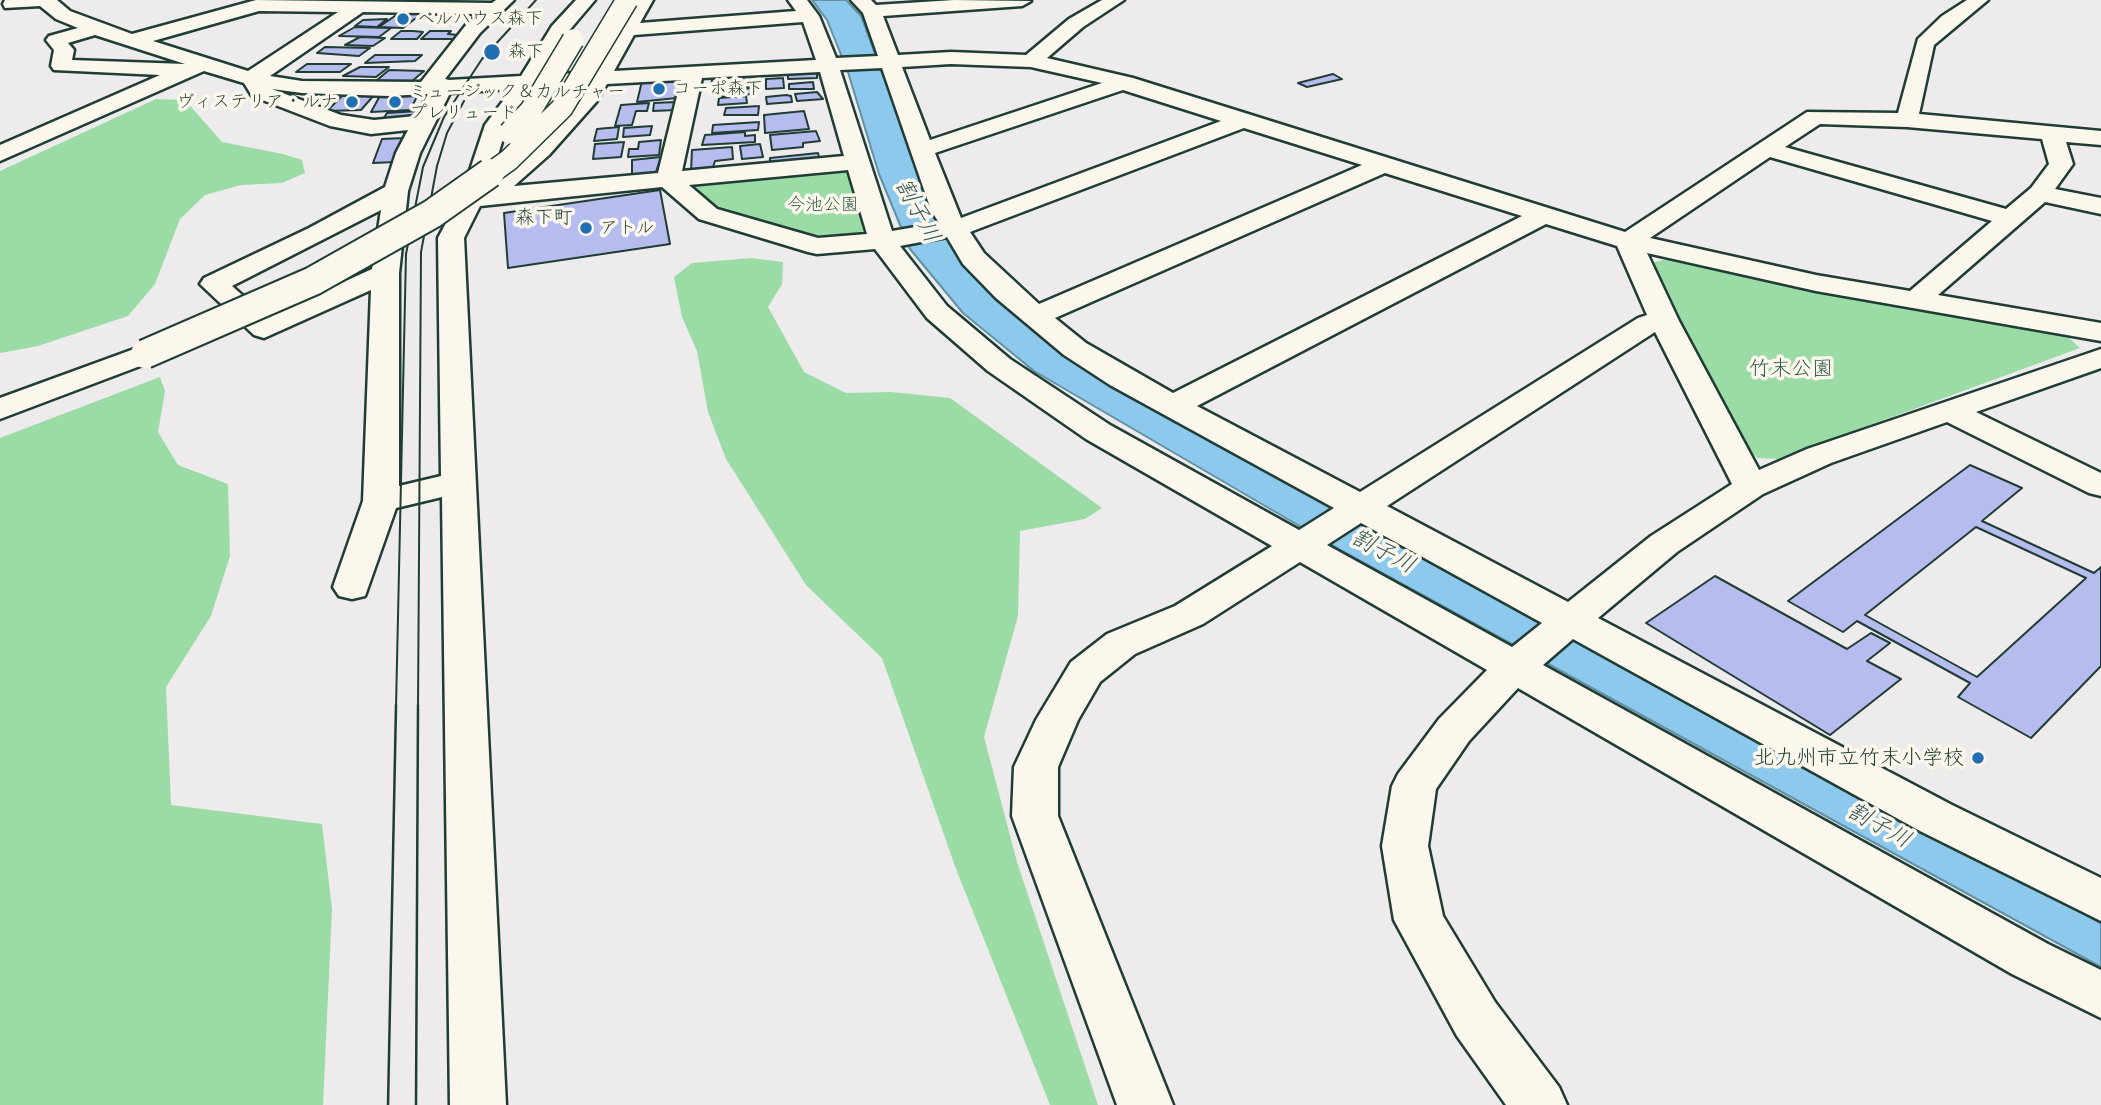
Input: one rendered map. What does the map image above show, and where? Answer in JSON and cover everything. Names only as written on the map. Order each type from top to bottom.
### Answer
[{"type":"street","points":[[12,4],[79,0]]},
{"type":"street","points":[[478,1105],[451,238],[475,191],[496,125],[528,82],[559,30],[586,0]]},
{"type":"street","points":[[0,409],[285,275],[390,219],[448,182],[498,145],[531,110],[578,33],[603,0]]},
{"type":"street","points":[[0,386],[136,347],[313,281],[432,214],[509,160],[562,108],[627,0]]},
{"type":"street","points":[[451,238],[488,196],[568,122],[601,77],[624,30],[643,0]]},
{"type":"street","points":[[797,0],[810,16],[833,64],[858,162],[886,240],[937,312],[999,365],[1098,432],[1304,543],[2018,952],[2101,995]]},
{"type":"street","points":[[1076,23],[1021,0],[866,6],[944,210],[973,258],[1034,317],[1121,378],[1356,508],[1936,817],[2101,901]]},
{"type":"street","points":[[1031,61],[1076,23],[1115,0]]},
{"type":"street","points":[[1907,120],[1925,43],[1949,20],[1979,0]]},
{"type":"street","points":[[47,1],[63,15],[96,29],[134,40],[193,67]]},
{"type":"street","points":[[134,40],[257,2],[500,5]]},
{"type":"street","points":[[251,79],[362,4]]},
{"type":"street","points":[[352,587],[381,501],[385,273],[396,191],[408,153],[436,86],[473,29],[500,5]]},
{"type":"street","points":[[624,30],[810,16]]},
{"type":"street","points":[[96,29],[56,40],[64,50],[61,66],[193,67],[251,79],[343,89],[528,82],[951,58],[1031,61],[1078,69],[1126,82],[1242,121],[1628,241],[1915,302],[2101,332]]},
{"type":"street","points":[[0,154],[193,67]]},
{"type":"street","points":[[668,180],[693,72]]},
{"type":"street","points":[[251,79],[260,90],[275,98],[338,121],[362,122],[371,127],[423,122]]},
{"type":"street","points":[[922,149],[1126,82]]},
{"type":"street","points":[[1628,241],[1815,117],[1907,120],[2101,138]]},
{"type":"street","points":[[668,180],[708,214],[739,225],[817,246],[886,240],[954,228],[1242,121]]},
{"type":"street","points":[[1915,302],[2008,218],[2040,193],[2062,164],[2052,133]]},
{"type":"street","points":[[1766,149],[2008,218]]},
{"type":"street","points":[[488,196],[858,162]]},
{"type":"street","points":[[1034,317],[1383,165]]},
{"type":"street","points":[[385,273],[264,329],[214,284],[318,234],[396,191]]},
{"type":"street","points":[[2040,193],[2101,206]]},
{"type":"street","points":[[1173,406],[1542,216]]},
{"type":"street","points":[[1628,241],[1664,321],[1751,487]]},
{"type":"street","points":[[1145,1105],[1035,816],[1036,767],[1057,720],[1085,672],[1121,644],[1189,615],[1648,324],[1664,321]]},
{"type":"street","points":[[1539,1105],[1476,1019],[1419,920],[1405,846],[1415,786],[1454,730],[1518,664],[1664,544],[1751,487],[1819,456],[2101,358]]},
{"type":"street","points":[[1947,410],[2101,486]]},
{"type":"street","points":[[381,501],[457,483]]},
{"type":"green space","points":[[156,99],[185,100],[222,142],[302,160],[305,173],[282,183],[241,185],[205,195],[180,219],[155,284],[128,316],[38,346],[0,353],[0,171]]},
{"type":"green space","name":"今池公園","points":[[849,169],[869,233],[863,237],[827,241],[723,215],[687,185]]},
{"type":"green space","points":[[751,258],[783,262],[782,284],[768,307],[804,372],[846,393],[891,392],[950,398],[1102,508],[1085,519],[1020,531],[1018,616],[984,737],[1017,862],[1098,1105],[1050,1105],[956,869],[882,658],[806,585],[726,459],[708,412],[697,351],[682,317],[674,277],[692,263]]},
{"type":"green space","name":"竹末公園","points":[[1667,259],[2069,338],[2080,348],[1778,459],[1758,458],[1738,444],[1651,263]]},
{"type":"green space","points":[[160,377],[165,391],[158,432],[178,465],[228,484],[230,556],[211,616],[166,687],[171,805],[322,824],[332,909],[323,1105],[0,1105],[0,438]]},
{"type":"water","name":"割子川","points":[[812,0],[846,0],[861,16],[934,213],[970,271],[1013,313],[1076,362],[1625,666],[2101,923],[2101,967],[1344,552],[1034,371],[963,313],[910,249],[879,174],[848,72],[827,20]]},
{"type":"building","name":"ベルハウス森下","points":[[402,11],[425,11],[403,28],[379,27]]},
{"type":"building","points":[[387,19],[377,27],[355,26],[363,20]]},
{"type":"building","points":[[355,27],[391,28],[379,37],[339,36]]},
{"type":"building","points":[[401,31],[423,32],[417,39],[391,39]]},
{"type":"building","points":[[430,31],[451,31],[448,34],[458,35],[453,39],[421,39]]},
{"type":"building","points":[[360,37],[385,38],[373,46],[345,45]]},
{"type":"building","points":[[325,47],[370,48],[359,56],[317,53]]},
{"type":"building","points":[[375,55],[422,55],[415,61],[365,63]]},
{"type":"building","points":[[307,64],[351,64],[340,72],[296,72]]},
{"type":"building","points":[[360,67],[389,67],[376,77],[343,76]]},
{"type":"building","points":[[389,70],[424,71],[411,82],[376,81]]},
{"type":"building","points":[[817,72],[817,78],[788,79],[788,74]]},
{"type":"building","points":[[1333,74],[1342,79],[1307,87],[1298,83]]},
{"type":"building","name":"コーポ森下","points":[[674,78],[679,80],[677,98],[637,102],[642,81]]},
{"type":"building","points":[[752,78],[752,87],[711,89],[712,79]]},
{"type":"building","points":[[783,78],[784,88],[766,89],[766,79]]},
{"type":"building","points":[[813,82],[814,89],[789,89],[789,84]]},
{"type":"building","points":[[753,88],[753,94],[722,96],[723,90]]},
{"type":"building","name":"ミュージック＆カルチャー プレリュード","points":[[420,91],[410,110],[371,112],[381,94]]},
{"type":"building","points":[[817,92],[823,99],[797,101],[795,94]]},
{"type":"building","name":"ヴィステリア・ルナ","points":[[375,94],[361,110],[327,111],[343,95]]},
{"type":"building","points":[[746,96],[747,103],[718,105],[719,98]]},
{"type":"building","points":[[791,96],[792,102],[767,104],[766,97]]},
{"type":"building","points":[[676,102],[676,110],[653,111],[654,103]]},
{"type":"building","points":[[649,103],[647,111],[636,111],[632,125],[615,126],[621,105]]},
{"type":"building","points":[[759,106],[758,115],[724,115],[726,108]]},
{"type":"building","points":[[419,111],[414,119],[382,121],[387,113]]},
{"type":"building","points":[[804,111],[809,129],[765,133],[764,115]]},
{"type":"building","points":[[759,122],[758,130],[712,133],[713,125]]},
{"type":"building","points":[[652,126],[650,135],[623,137],[624,128]]},
{"type":"building","points":[[619,127],[617,139],[594,141],[597,129]]},
{"type":"building","points":[[816,131],[820,141],[803,143],[803,147],[772,150],[770,135]]},
{"type":"building","points":[[745,132],[745,136],[755,135],[755,142],[702,145],[705,135]]},
{"type":"building","points":[[404,138],[395,162],[373,163],[382,139]]},
{"type":"building","points":[[661,140],[659,155],[628,157],[629,149],[638,149],[639,142]]},
{"type":"building","points":[[624,142],[621,157],[593,159],[595,144]]},
{"type":"building","points":[[760,144],[763,157],[742,159],[740,146]]},
{"type":"building","points":[[732,147],[733,159],[715,161],[712,170],[691,171],[692,150]]},
{"type":"building","points":[[818,153],[820,161],[770,166],[770,158]]},
{"type":"building","points":[[661,157],[655,175],[632,177],[632,160]]},
{"type":"building","name":"アトル","points":[[660,190],[670,244],[508,268],[504,213]]},
{"type":"building","points":[[1970,465],[2022,488],[1982,521],[2094,573],[2101,567],[2101,666],[2031,738],[1958,697],[1970,683],[1857,621],[1843,632],[1788,601]],"holes":[[[1976,527],[2086,578],[1977,677],[1865,615]]]},
{"type":"building","points":[[1715,576],[1847,649],[1871,633],[1890,643],[1867,661],[1901,679],[1830,735],[1646,623]]},
{"type":"tram line","points":[[396,707],[406,254],[423,167],[444,117],[482,59],[536,0]]},
{"type":"tram line","points":[[418,707],[421,252],[437,166],[447,133],[464,101]]},
{"type":"tram line","points":[[388,1105],[396,705]]},
{"type":"tram line","points":[[416,1105],[418,705]]},
{"type":"place","name":"ベルハウス森下","points":[[403,19]]},
{"type":"place","name":"森下","points":[[492,52]]},
{"type":"place","name":"コーポ森下","points":[[659,89]]},
{"type":"place","name":"ヴィステリア・ルナ","points":[[352,102]]},
{"type":"place","name":"ミュージック＆カルチャー プレリュード","points":[[395,102]]},
{"type":"place","name":"アトル","points":[[586,228]]},
{"type":"place","name":"北九州市立竹末小学校","points":[[1978,758]]},
{"type":"district","name":"森下町","points":[[544,218]]}]
